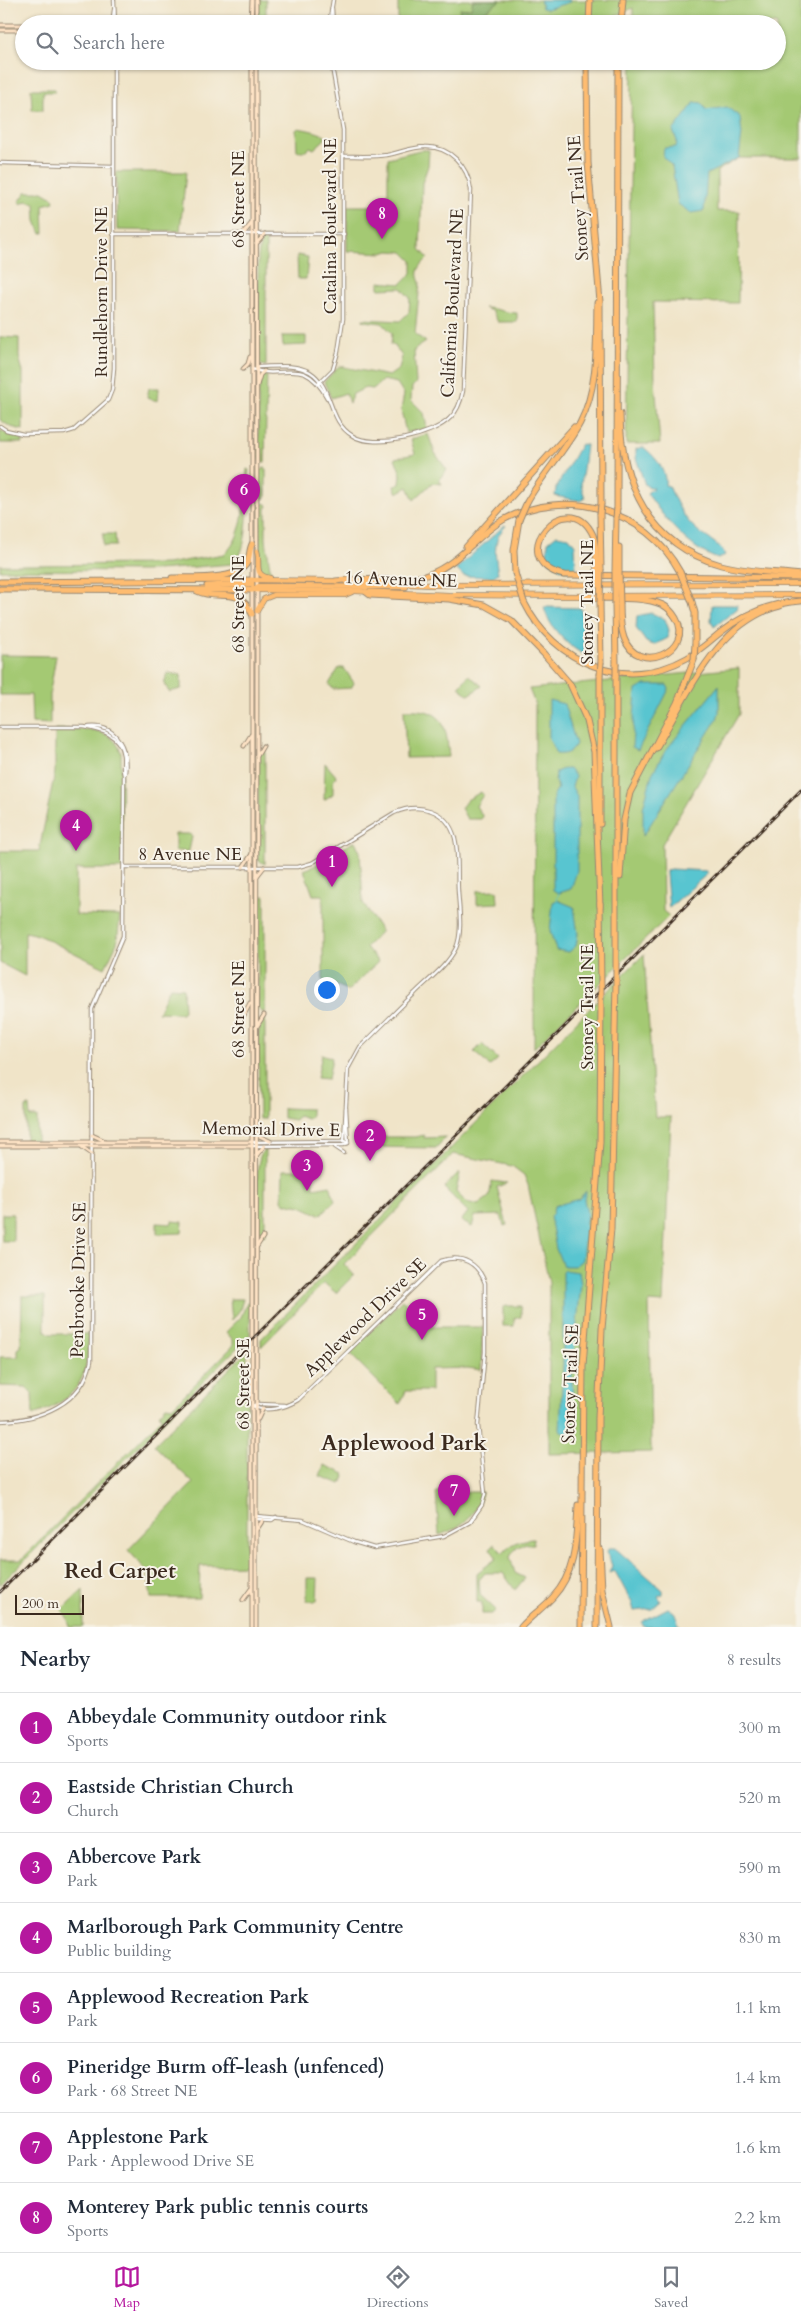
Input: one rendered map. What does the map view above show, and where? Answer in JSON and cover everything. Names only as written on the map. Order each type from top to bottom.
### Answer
[{"type":"highway","points":[[589,15],[590,0]]},
{"type":"highway","points":[[622,15],[623,0]]},
{"type":"highway","name":"Stoney Trail NE","points":[[587,70],[588,162],[600,302],[600,1142]]},
{"type":"highway","name":"Stoney Trail NE","points":[[615,1142],[617,923],[616,664],[618,604],[618,70]]},
{"type":"highway","points":[[597,265],[596,361],[589,401],[576,428],[527,502],[519,520],[514,550],[515,574],[524,602],[533,620],[546,635],[574,658],[596,668],[631,672],[650,671],[673,664],[697,651],[744,616],[771,605],[801,601]]},
{"type":"highway","points":[[617,325],[620,438],[623,458],[632,487],[648,514],[673,540],[704,559],[735,568],[801,576]]},
{"type":"highway","points":[[450,563],[514,491],[558,446],[573,428],[589,401]]},
{"type":"highway","points":[[336,581],[409,579],[432,573],[450,563],[495,526],[511,517],[540,507],[578,504],[609,511],[635,523],[660,544],[680,572],[692,602],[695,613],[694,660],[677,703],[630,793],[624,820],[617,923]]},
{"type":"highway","points":[[599,570],[594,539],[589,529],[583,523],[575,519],[565,518],[555,520],[545,527],[538,540],[540,556],[550,570],[564,575],[801,576]]},
{"type":"highway","points":[[153,582],[160,578],[235,574],[248,563],[252,544]]},
{"type":"highway","points":[[257,551],[259,571],[262,576],[279,580]]},
{"type":"highway","name":"16 Avenue NE","points":[[0,588],[194,590],[254,585],[279,580],[433,585],[801,584]]},
{"type":"highway","name":"16 Avenue NE","points":[[0,582],[153,582],[254,585],[449,596],[801,596]]},
{"type":"highway","points":[[179,590],[188,587],[254,585],[376,588],[433,585]]},
{"type":"highway","points":[[194,590],[200,593],[239,598],[254,613],[264,599],[274,595],[345,595],[354,591]]},
{"type":"highway","points":[[366,592],[370,595],[468,601],[491,608],[511,620],[570,684],[587,721],[594,752],[600,906]]},
{"type":"highway","points":[[587,596],[590,598],[641,600],[665,606],[678,622],[679,635],[674,646],[663,655],[655,658],[635,653],[626,644],[623,636],[618,604]]},
{"type":"highway","points":[[642,769],[715,652],[730,635],[762,613],[776,607],[801,601]]},
{"type":"highway","name":"Stoney Trail SE","points":[[581,1627],[583,1366],[600,1142]]},
{"type":"highway","name":"Stoney Trail SE","points":[[597,1627],[600,1374],[612,1229],[615,1142]]},
{"type":"highway","points":[[598,1447],[602,1590],[611,1627]]},
{"type":"highway","points":[[521,1627],[554,1597],[571,1568],[576,1549],[581,1480]]},
{"type":"main road","points":[[252,0],[252,15]]},
{"type":"main road","points":[[256,0],[256,15]]},
{"type":"main road","points":[[250,15],[252,9]]},
{"type":"main road","points":[[0,25],[15,25]]},
{"type":"main road","points":[[0,30],[15,30]]},
{"type":"main road","name":"68 Street NE","points":[[252,70],[252,221],[256,245],[257,551],[254,585]]},
{"type":"main road","name":"68 Street NE","points":[[254,1144],[252,1128],[251,1000],[256,757],[252,544],[252,352],[256,70]]},
{"type":"main road","points":[[243,234],[252,221]]},
{"type":"main road","points":[[256,245],[265,234]]},
{"type":"main road","points":[[243,369],[248,364],[252,352]]},
{"type":"main road","points":[[256,390],[260,375],[264,371]]},
{"type":"main road","name":"68 Street NE","points":[[254,613],[252,732],[252,853],[256,879],[256,1135],[254,1144]]},
{"type":"main road","points":[[244,746],[252,732]]},
{"type":"main road","points":[[256,757],[263,746]]},
{"type":"main road","points":[[243,866],[252,853]]},
{"type":"main road","points":[[256,879],[264,867]]},
{"type":"main road","points":[[244,1014],[251,1000]]},
{"type":"main road","points":[[255,1031],[264,1015]]},
{"type":"main road","points":[[244,1142],[252,1128]]},
{"type":"main road","points":[[92,1135],[106,1141]]},
{"type":"main road","points":[[256,1135],[270,1141]]},
{"type":"main road","name":"Memorial Drive E","points":[[0,1142],[244,1142],[254,1144]]},
{"type":"main road","name":"Memorial Drive E","points":[[0,1146],[240,1146],[254,1144]]},
{"type":"main road","name":"68 Street SE","points":[[252,1627],[252,1153],[254,1144]]},
{"type":"main road","name":"68 Street SE","points":[[254,1144],[256,1156],[256,1627]]},
{"type":"main road","points":[[79,1146],[92,1154]]},
{"type":"main road","points":[[240,1146],[252,1153]]},
{"type":"main road","points":[[256,1156],[264,1146]]},
{"type":"main road","points":[[256,1248],[263,1237]]},
{"type":"main road","points":[[257,1422],[263,1408]]},
{"type":"main road","points":[[257,1530],[263,1520]]},
{"type":"main road","points":[[243,1600],[252,1588]]},
{"type":"street","points":[[114,0],[114,15]]},
{"type":"street","points":[[330,15],[333,0]]},
{"type":"street","points":[[332,6],[333,15]]},
{"type":"street","points":[[114,10],[115,15]]},
{"type":"street","name":"Rundlehorn Drive NE","points":[[0,426],[6,430],[21,434],[69,432],[81,426],[108,400],[112,390],[114,368],[114,70]]},
{"type":"street","name":"Catalina Boulevard NE","points":[[318,384],[333,369],[343,329],[343,130],[333,70]]},
{"type":"street","name":"California Boulevard NE","points":[[252,369],[298,368],[310,372],[321,382],[337,420],[347,432],[361,440],[383,442],[437,428],[456,411],[463,391],[470,190],[466,172],[455,158],[446,152],[431,147],[383,155],[344,156]]},
{"type":"street","points":[[0,163],[113,166]]},
{"type":"street","points":[[113,234],[344,234]]},
{"type":"street","name":"California Boulevard NE","points":[[256,369],[297,372],[309,376],[318,384],[329,402]]},
{"type":"street","name":"Penbrooke Drive SE","points":[[0,727],[100,727],[115,735],[124,750],[123,936],[92,1009],[92,1353],[90,1367],[80,1388],[62,1404],[35,1417],[0,1421]]},
{"type":"street","name":"8 Avenue NE","points":[[124,867],[298,866],[312,863],[394,813],[407,808],[417,807],[434,811],[443,818],[452,831],[456,847],[458,942],[448,961],[354,1056],[346,1078],[346,1106]]},
{"type":"street","points":[[344,1141],[346,1106]]},
{"type":"street","points":[[346,1106],[348,1111],[348,1143]]},
{"type":"street","name":"Memorial Drive E","points":[[254,1144],[270,1141],[344,1141],[348,1143]]},
{"type":"street","name":"Memorial Drive E","points":[[254,1144],[264,1146],[344,1146],[348,1143]]},
{"type":"street","points":[[331,1146],[344,1153]]},
{"type":"street","name":"Applewood Drive SE","points":[[252,1518],[276,1517],[304,1520],[354,1542],[374,1548],[444,1536],[470,1522],[482,1505],[485,1494],[478,1425],[485,1352],[484,1283],[479,1271],[470,1263],[458,1258],[448,1258],[436,1264],[298,1400],[282,1408],[263,1408],[257,1406]]},
{"type":"street","name":"Applewood Drive SE","points":[[252,1406],[287,1405]]},
{"type":"street","name":"Applewood Drive SE","points":[[257,1518],[263,1520],[276,1517]]},
{"type":"green space","points":[[258,0],[266,0],[266,15],[258,15]]},
{"type":"green space","points":[[398,0],[801,0],[801,158],[739,158],[717,171],[717,211],[739,211],[738,303],[653,302],[655,381],[660,444],[626,444],[632,70],[786,70],[786,15],[633,15],[633,8],[618,15],[398,15]]},
{"type":"green space","points":[[473,0],[501,0],[480,15],[458,15],[460,9],[471,8]]},
{"type":"green space","points":[[31,89],[55,89],[55,92],[43,92],[43,110],[32,110]]},
{"type":"green space","points":[[298,128],[324,135],[325,139],[314,149],[310,147],[306,151],[297,151],[296,130]]},
{"type":"green space","points":[[420,150],[429,150],[428,166],[422,183],[420,249],[428,258],[418,271],[420,282],[415,334],[426,342],[414,350],[416,383],[412,387],[411,400],[424,413],[427,428],[406,433],[401,410],[404,394],[397,383],[383,380],[373,389],[365,388],[353,394],[349,403],[346,393],[331,398],[324,382],[339,366],[389,376],[399,369],[402,356],[394,345],[391,345],[392,333],[382,323],[363,321],[363,319],[400,321],[409,312],[410,298],[401,288],[379,289],[379,282],[401,284],[412,273],[412,261],[403,252],[347,251],[347,206],[388,206],[388,158]]},
{"type":"green space","points":[[116,172],[186,172],[180,231],[117,230]]},
{"type":"green space","points":[[26,192],[43,192],[53,198],[54,202],[43,205],[44,233],[41,233],[36,221],[35,203],[26,201],[21,204],[19,202]]},
{"type":"green space","points":[[267,238],[266,366],[258,362],[258,257],[261,240]]},
{"type":"green space","points":[[297,255],[308,257],[306,279],[298,279]]},
{"type":"green space","points":[[484,308],[517,313],[517,322],[498,322],[492,311]]},
{"type":"green space","points":[[282,336],[306,336],[306,345],[283,346]]},
{"type":"green space","points":[[0,337],[19,338],[19,357],[23,372],[23,430],[11,427],[0,420]]},
{"type":"green space","points":[[267,372],[265,462],[263,462],[258,457],[258,396],[261,376]]},
{"type":"green space","points":[[149,388],[159,388],[158,401],[147,398]]},
{"type":"green space","points":[[0,430],[9,435],[23,437],[23,443],[0,443]]},
{"type":"green space","points":[[428,434],[435,453],[447,470],[439,479],[442,484],[432,483],[414,500],[408,487],[397,493],[394,486],[400,484],[401,474],[395,458],[415,454],[411,439]]},
{"type":"green space","points":[[264,468],[266,469],[266,496],[264,499],[259,496],[259,472]]},
{"type":"green space","points":[[247,469],[249,470],[247,521],[243,548],[238,558],[232,564],[146,571],[0,570],[0,565],[167,564],[224,554],[231,547],[236,537],[243,515]]},
{"type":"green space","points":[[264,503],[268,507],[266,507],[266,539],[271,576],[262,574],[260,567],[259,507]]},
{"type":"green space","points":[[103,534],[115,534],[116,546],[103,546]]},
{"type":"green space","points":[[0,655],[56,656],[50,691],[50,724],[32,723],[31,695],[0,695]]},
{"type":"green space","points":[[339,668],[344,668],[354,683],[351,688],[333,689],[329,684]]},
{"type":"green space","points":[[739,668],[739,714],[662,844],[663,911],[669,916],[534,1048],[535,704],[529,689]]},
{"type":"green space","points":[[168,673],[181,675],[181,689],[169,692],[164,683]]},
{"type":"green space","points":[[469,675],[482,686],[469,695],[459,687]]},
{"type":"green space","points":[[404,710],[427,712],[435,715],[440,720],[444,726],[449,757],[406,758]]},
{"type":"green space","points":[[55,729],[84,729],[102,733],[116,743],[121,752],[122,869],[76,869],[76,915],[120,916],[117,943],[105,968],[38,935],[25,932],[25,976],[0,963],[0,851],[39,851],[55,772]]},
{"type":"green space","points":[[265,749],[265,864],[259,861],[258,857],[258,769],[260,754]]},
{"type":"green space","points":[[325,763],[336,776],[333,782],[333,794],[324,800]]},
{"type":"green space","points":[[481,792],[483,795],[476,806],[483,817],[481,819],[467,819],[461,808],[467,800]]},
{"type":"green space","points":[[175,834],[190,834],[192,837],[189,851],[175,851]]},
{"type":"green space","points":[[355,841],[360,852],[363,903],[381,931],[366,947],[378,962],[348,991],[323,981],[323,895],[313,895],[304,870]]},
{"type":"green space","points":[[497,890],[498,903],[477,904],[477,891]]},
{"type":"green space","points":[[265,896],[265,1012],[261,1012],[258,1008],[258,897]]},
{"type":"green space","points":[[644,954],[655,1117],[671,1117],[663,1303],[649,1302],[651,1452],[549,1454],[549,1283],[528,1185],[524,1175],[512,1166],[453,1154],[344,1264],[354,1275],[336,1293],[324,1283],[261,1347],[261,1339]]},
{"type":"green space","points":[[170,987],[183,988],[184,1011],[182,1013],[158,1012]]},
{"type":"green space","points":[[263,1019],[265,1019],[265,1119],[259,1119],[258,1036]]},
{"type":"green space","points":[[482,1044],[498,1059],[490,1066],[474,1052]]},
{"type":"green space","points":[[322,1054],[332,1058],[328,1079],[317,1078]]},
{"type":"green space","points":[[29,1106],[30,1117],[37,1117],[37,1140],[26,1140],[26,1107]]},
{"type":"green space","points":[[283,1108],[311,1109],[311,1117],[307,1119],[298,1116],[295,1120],[283,1118]]},
{"type":"green space","points":[[353,1135],[361,1137],[415,1137],[424,1135],[424,1138],[446,1137],[436,1148],[359,1147],[359,1139]]},
{"type":"green space","points":[[265,1149],[265,1235],[262,1235],[257,1229],[256,1186],[259,1162],[261,1154]]},
{"type":"green space","points":[[283,1170],[310,1170],[314,1188],[330,1185],[335,1201],[320,1215],[301,1206],[284,1203],[282,1200]]},
{"type":"green space","points":[[460,1173],[456,1192],[466,1202],[478,1205],[489,1197],[492,1181],[507,1183],[497,1187],[507,1225],[504,1226],[501,1215],[475,1216],[472,1227],[461,1221],[468,1212],[444,1188]]},
{"type":"green space","points":[[2,1214],[13,1214],[13,1241],[2,1241]]},
{"type":"green space","points":[[172,1221],[183,1222],[182,1233],[157,1234],[157,1223],[171,1224]]},
{"type":"green space","points":[[22,1296],[45,1296],[45,1330],[50,1334],[89,1334],[86,1364],[78,1386],[60,1402],[33,1415],[32,1393],[26,1387],[0,1386],[0,1357],[18,1357],[18,1349],[21,1347]]},
{"type":"green space","points":[[230,1299],[243,1299],[240,1310],[232,1320]]},
{"type":"green space","points":[[402,1300],[430,1327],[483,1327],[481,1370],[468,1368],[431,1369],[431,1391],[406,1391],[400,1404],[349,1353]]},
{"type":"green space","points":[[247,1302],[250,1303],[250,1335],[0,1585],[0,1560],[21,1560],[162,1418],[159,1414],[166,1406],[172,1407],[233,1346],[233,1340],[226,1332],[241,1317]]},
{"type":"green space","points":[[521,1306],[521,1317],[514,1318],[514,1326],[503,1326],[503,1307]]},
{"type":"green space","points":[[247,1351],[247,1565],[200,1566],[199,1598],[151,1598],[148,1572],[128,1550],[193,1483],[154,1445]]},
{"type":"green space","points":[[324,1465],[345,1474],[341,1484],[320,1476]]},
{"type":"green space","points":[[436,1492],[482,1492],[480,1500],[467,1520],[454,1529],[439,1535]]},
{"type":"green space","points":[[533,1539],[534,1544],[519,1546],[510,1557],[515,1573],[525,1578],[515,1590],[503,1573],[485,1573],[479,1580],[480,1595],[496,1610],[492,1614],[482,1614],[482,1602],[477,1602],[477,1573],[497,1558],[490,1549],[494,1544],[503,1553],[516,1543]]},
{"type":"green space","points":[[307,1578],[318,1578],[317,1601],[307,1601]]},
{"type":"green space","points":[[83,1590],[83,1627],[70,1627],[67,1617],[62,1610]]},
{"type":"water","points":[[540,0],[570,0],[570,2],[547,9],[542,8]]},
{"type":"water","points":[[695,102],[702,103],[706,110],[727,107],[740,117],[742,134],[739,158],[707,174],[704,211],[691,213],[678,204],[672,166],[663,157],[664,148],[676,147],[677,141],[673,131]]},
{"type":"water","points":[[581,444],[586,445],[581,485],[585,498],[581,501],[555,496],[556,488]]},
{"type":"water","points":[[643,447],[659,463],[664,474],[665,485],[669,486],[687,520],[720,547],[725,555],[718,559],[696,548],[661,513],[647,493],[653,488],[645,485],[636,458],[636,449]]},
{"type":"water","points":[[505,525],[498,536],[496,548],[498,573],[493,577],[463,576],[456,569]]},
{"type":"water","points":[[557,535],[569,537],[575,545],[576,570],[565,570],[549,561],[547,552],[548,542]]},
{"type":"water","points":[[712,605],[737,605],[738,608],[714,627],[711,621]]},
{"type":"water","points":[[544,607],[581,608],[585,655],[559,635],[546,614]]},
{"type":"water","points":[[651,613],[665,619],[669,630],[668,638],[654,645],[646,642],[636,628],[637,616]]},
{"type":"water","points":[[645,685],[667,685],[669,689],[638,750],[632,747],[636,690]]},
{"type":"water","points":[[719,685],[719,713],[717,719],[643,836],[643,808],[652,774],[666,750]]},
{"type":"water","points":[[549,700],[564,704],[576,744],[570,751],[563,754],[556,754],[549,738]]},
{"type":"water","points":[[569,769],[575,776],[572,787],[577,796],[577,871],[571,889],[559,893],[553,890],[553,796],[558,788],[555,781],[556,772]]},
{"type":"water","points":[[670,869],[707,871],[707,874],[669,908],[666,871]]},
{"type":"water","points":[[557,900],[574,907],[578,934],[576,946],[569,952],[556,950],[550,931],[553,902]]},
{"type":"water","points":[[586,1191],[584,1199],[587,1213],[582,1260],[575,1266],[563,1266],[556,1249],[550,1216],[553,1213],[554,1206],[579,1199]]},
{"type":"water","points":[[565,1270],[579,1272],[581,1284],[572,1371],[573,1430],[571,1433],[565,1433],[560,1430],[563,1363],[563,1272]]},
{"type":"water","points":[[609,1548],[615,1548],[663,1590],[663,1594],[658,1596],[661,1601],[652,1609],[634,1611],[632,1603],[616,1573],[614,1571],[609,1573],[612,1566],[607,1551]]},
{"type":"water","points":[[668,1608],[674,1612],[680,1627],[645,1627],[641,1622]]},
{"type":"waterway","points":[[557,900],[559,893]]},
{"type":"railway","points":[[0,1592],[801,790]]},
{"type":"place","name":"Monterey Park public tennis courts","points":[[382,239]]},
{"type":"place","name":"Pineridge Burm off-leash (unfenced)","points":[[244,515]]},
{"type":"place","name":"Marlborough Park Community Centre","points":[[76,851]]},
{"type":"place","name":"Abbeydale Community outdoor rink","points":[[332,887]]},
{"type":"place","name":"Eastside Christian Church","points":[[370,1161]]},
{"type":"place","name":"Abbercove Park","points":[[307,1191]]},
{"type":"place","name":"Applewood Recreation Park","points":[[422,1340]]},
{"type":"place","name":"Applestone Park","points":[[454,1516]]},
{"type":"district","name":"Applewood Park","points":[[404,1442]]},
{"type":"district","name":"Red Carpet","points":[[120,1570]]}]
